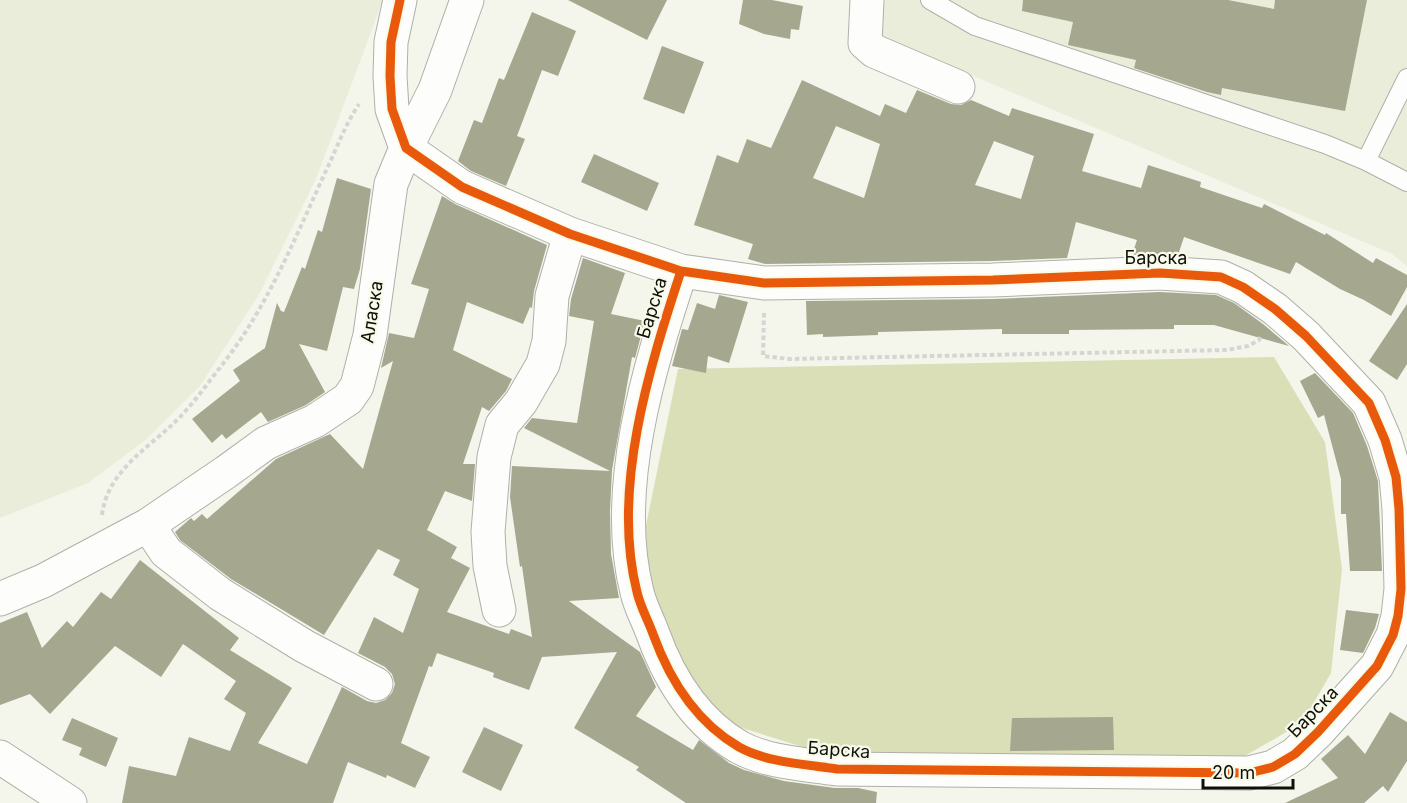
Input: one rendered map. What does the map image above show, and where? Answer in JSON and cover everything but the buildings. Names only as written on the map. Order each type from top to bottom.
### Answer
[{"type":"street","points":[[400,0],[391,42],[390,76],[392,109],[406,148]]},
{"type":"street","name":"Аласка","points":[[0,599],[43,581],[148,525],[266,443],[315,421],[348,399],[357,386],[370,335],[391,184],[435,90],[467,0]]},
{"type":"street","points":[[867,0],[866,43],[874,51],[958,87]]},
{"type":"street","name":"Барска","points":[[406,148],[462,187],[570,234],[681,271],[764,283],[993,280],[1160,273],[1221,277],[1243,287],[1272,307],[1306,336],[1369,403],[1385,440],[1396,477],[1401,589],[1394,635],[1377,666],[1333,717],[1295,754],[1273,767],[1249,772],[837,769],[774,759],[741,748],[714,730],[695,712],[679,689],[661,656],[637,592],[630,546],[632,456],[644,394],[681,271]]},
{"type":"street","points":[[499,610],[490,566],[488,532],[494,457],[502,425],[521,402],[543,364],[549,341],[552,296],[570,234]]},
{"type":"street","points":[[148,525],[166,552],[220,594],[304,646],[376,684]]},
{"type":"street","points":[[0,757],[70,803]]},
{"type":"lane","points":[[930,0],[975,26],[1325,144],[1366,161],[1407,182]]},
{"type":"lane","points":[[1366,161],[1407,78]]},
{"type":"path","points":[[104,548],[102,522],[104,504],[119,475],[132,458],[174,423],[224,363],[252,320],[282,265],[354,111],[367,93],[390,76]]},
{"type":"path","points":[[764,283],[764,356],[790,359],[1227,350],[1248,346],[1259,340],[1272,307]]},
{"type":"shaded area","points":[[0,0],[383,0],[316,179],[260,293],[200,386],[147,439],[88,483],[0,518]]},
{"type":"shaded area","points":[[885,0],[1407,0],[1407,266],[1392,254],[877,35]]},
{"type":"green space","points":[[1274,357],[1325,442],[1342,569],[1331,673],[1302,723],[1243,757],[828,755],[733,725],[696,698],[662,632],[643,540],[678,369]]},
{"type":"cycle path","points":[[400,0],[391,42],[390,76],[392,109],[406,148],[462,187],[570,234],[681,271],[764,283],[993,280],[1160,273],[1221,277],[1243,287],[1275,309],[1306,336],[1369,403],[1385,440],[1396,477],[1401,589],[1393,635],[1377,666],[1318,732],[1295,754],[1273,767],[1249,773],[837,769],[774,760],[739,747],[697,713],[676,684],[640,602],[630,553],[628,512],[637,430],[657,348],[681,271]]}]
